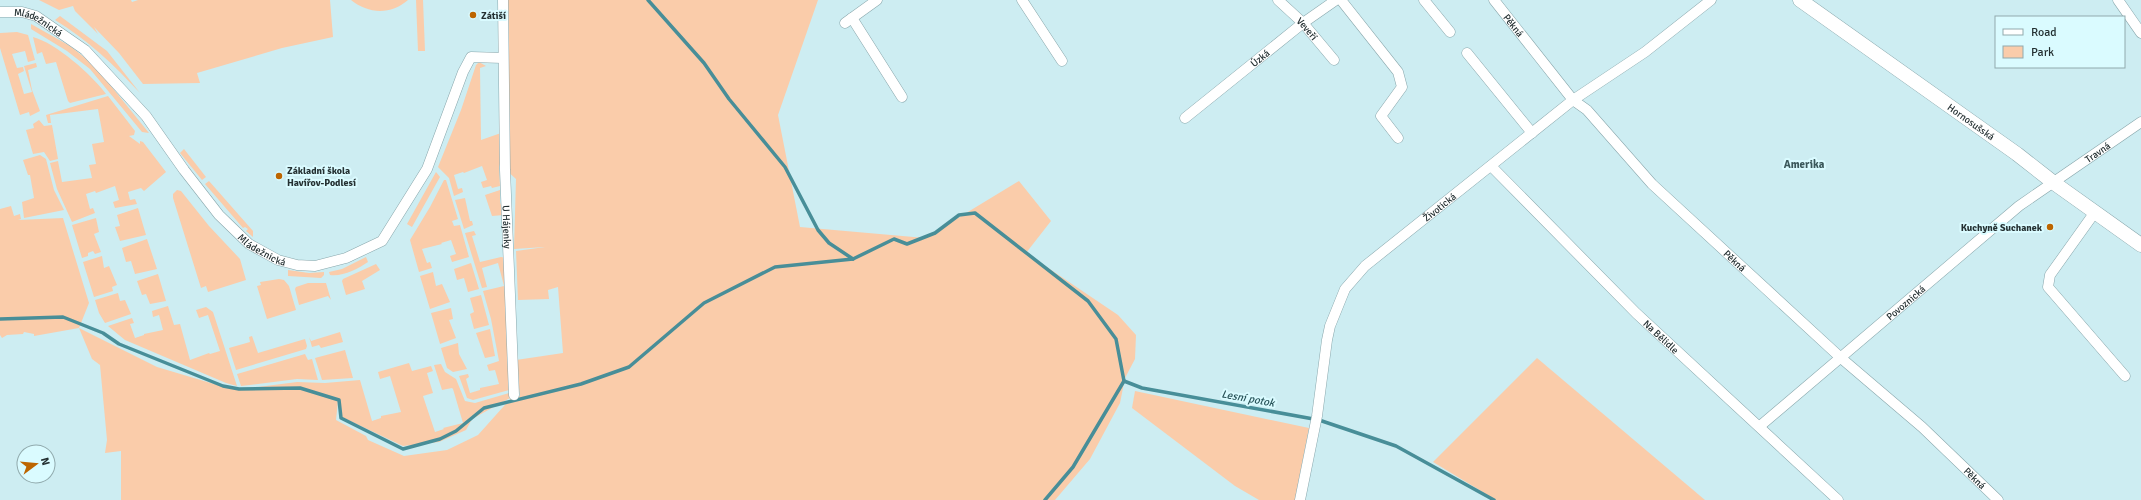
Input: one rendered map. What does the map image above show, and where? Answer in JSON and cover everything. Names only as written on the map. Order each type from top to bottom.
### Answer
[{"type":"street","name":"U Hájenky","points":[[503,0],[503,58],[514,395]]},
{"type":"street","points":[[877,0],[849,20],[902,97]]},
{"type":"street","points":[[1022,0],[1062,61]]},
{"type":"street","name":"Veveří","points":[[1278,0],[1303,23],[1334,60]]},
{"type":"street","name":"Úzká","points":[[1185,118],[1303,23],[1336,0]]},
{"type":"street","points":[[1341,0],[1398,72],[1402,87],[1381,116],[1398,138]]},
{"type":"street","points":[[1424,0],[1450,32]]},
{"type":"street","name":"Pěkná","points":[[1494,0],[1573,100],[1587,110],[1652,184],[1841,358],[1922,427],[1998,500]]},
{"type":"street","name":"Životická","points":[[1300,500],[1317,416],[1327,340],[1335,312],[1345,289],[1365,266],[1573,100],[1645,52],[1711,0]]},
{"type":"street","name":"Hornosušská","points":[[1800,0],[2017,154],[2054,183],[2141,245]]},
{"type":"street","points":[[2118,0],[2141,33]]},
{"type":"street","name":"Mládežnická","points":[[0,12],[22,12],[36,16],[85,50],[146,116],[184,170],[219,215],[249,244],[278,260],[297,265],[315,266],[346,258],[382,241],[427,169],[463,72],[471,57],[503,58]]},
{"type":"street","points":[[1467,53],[1532,133]]},
{"type":"street","name":"Travná","points":[[2054,183],[2141,122]]},
{"type":"street","name":"Na Bělidle","points":[[1490,166],[1636,313],[1760,426],[1838,500]]},
{"type":"street","name":"Povoznická","points":[[1760,426],[2019,206],[2054,183]]},
{"type":"street","points":[[2095,212],[2050,275],[2048,287],[2125,376]]},
{"type":"green space","points":[[39,0],[131,0],[132,2],[138,0],[330,0],[333,37],[282,48],[197,73],[200,83],[143,84],[119,53],[94,27],[98,34],[75,11],[73,6],[59,10]]},
{"type":"green space","points":[[351,0],[408,0],[394,8],[380,11],[365,8]]},
{"type":"green space","points":[[416,0],[423,0],[425,51],[418,51]]},
{"type":"green space","points":[[504,0],[818,0],[778,115],[800,227],[925,238],[1019,181],[1051,221],[1026,253],[1118,315],[1136,335],[1135,359],[1125,378],[1120,403],[1090,459],[1055,500],[121,500],[121,451],[105,453],[107,440],[100,365],[92,359],[79,328],[157,367],[214,384],[240,390],[300,389],[338,401],[336,420],[366,436],[368,440],[404,456],[447,450],[478,435],[512,397],[472,419],[466,430],[439,442],[403,446],[342,417],[340,399],[301,387],[258,387],[297,382],[325,383],[360,380],[372,421],[381,418],[381,416],[401,412],[390,376],[380,379],[378,372],[409,363],[412,371],[431,366],[433,371],[427,373],[433,393],[423,396],[435,432],[444,429],[443,428],[463,423],[453,389],[442,390],[434,365],[441,364],[445,372],[456,379],[465,401],[475,403],[513,392],[513,396],[520,396],[516,360],[563,353],[558,287],[548,290],[549,299],[518,300],[516,251],[545,247],[514,249],[516,179],[506,170],[503,153],[499,167],[500,186],[492,188],[491,186],[483,188],[481,182],[487,180],[482,166],[454,175],[458,189],[462,188],[463,192],[454,196],[449,178],[438,167],[461,110],[476,65],[479,62],[486,66],[480,68],[481,140],[501,133]]},
{"type":"green space","points":[[60,16],[107,51],[140,93],[100,54],[79,36],[55,20]]},
{"type":"green space","points":[[31,24],[70,46],[94,65],[149,133],[142,132],[90,69],[67,51],[31,29]]},
{"type":"green space","points":[[17,32],[28,35],[35,60],[28,62],[25,51],[12,54],[17,68],[23,67],[24,71],[18,74],[24,94],[32,92],[24,66],[36,63],[37,67],[28,70],[32,90],[40,111],[30,116],[29,112],[20,115],[0,48],[0,33]]},
{"type":"green space","points":[[33,37],[42,40],[63,53],[83,69],[106,94],[70,103],[68,101],[56,62],[46,64],[42,52],[37,54]]},
{"type":"green space","points":[[108,96],[135,131],[134,135],[129,136],[140,144],[140,141],[143,142],[166,172],[144,191],[141,188],[128,192],[130,200],[135,199],[137,204],[115,208],[113,202],[119,200],[115,186],[96,193],[95,191],[86,194],[90,209],[93,208],[95,213],[72,222],[57,189],[50,163],[58,161],[62,182],[92,178],[89,165],[96,164],[92,144],[104,142],[98,109],[50,115],[51,123],[48,123],[46,115]]},
{"type":"green space","points":[[39,120],[44,126],[52,125],[58,159],[50,161],[44,152],[33,154],[26,130],[34,128],[33,124]]},
{"type":"green space","points":[[184,149],[206,177],[202,180],[180,153]]},
{"type":"green space","points":[[40,155],[46,159],[54,190],[64,210],[24,218],[22,202],[34,198],[30,175],[28,175],[23,160]]},
{"type":"green space","points":[[436,172],[440,177],[412,227],[407,224]]},
{"type":"green space","points":[[444,180],[446,180],[458,219],[452,221],[454,226],[460,225],[469,257],[452,262],[450,256],[456,254],[451,240],[441,243],[442,244],[422,249],[427,263],[430,262],[432,268],[419,272],[410,240]]},
{"type":"green space","points":[[209,181],[253,231],[253,237],[246,231],[248,229],[245,227],[243,228],[205,184]]},
{"type":"green space","points":[[177,190],[181,191],[209,226],[240,259],[246,280],[208,292],[206,286],[201,288],[173,198],[173,194]]},
{"type":"green space","points":[[500,190],[500,202],[504,215],[492,216],[485,195]]},
{"type":"green space","points":[[465,198],[470,221],[472,221],[473,225],[464,229],[455,200]]},
{"type":"green space","points":[[11,206],[14,216],[20,214],[21,219],[18,220],[63,218],[89,303],[79,328],[34,336],[34,334],[24,332],[23,334],[7,335],[2,338],[0,335],[0,209]]},
{"type":"green space","points":[[138,208],[146,235],[120,241],[115,227],[120,226],[117,215]]},
{"type":"green space","points":[[96,218],[99,232],[94,234],[101,252],[95,254],[93,251],[88,253],[88,256],[82,258],[72,225]]},
{"type":"green space","points":[[474,231],[476,235],[472,236],[480,262],[501,257],[507,258],[513,389],[473,400],[467,398],[459,376],[468,374],[469,377],[466,379],[470,393],[480,390],[480,388],[499,384],[495,370],[489,371],[487,365],[499,361],[491,319],[483,291],[504,286],[498,263],[482,268],[487,287],[482,288],[465,233]]},
{"type":"green space","points":[[147,239],[157,269],[135,274],[131,261],[126,262],[122,248]]},
{"type":"green space","points":[[102,256],[104,268],[109,266],[117,285],[112,287],[113,291],[94,297],[83,262]]},
{"type":"green space","points":[[366,257],[368,262],[355,270],[340,275],[330,275],[329,272],[342,269]]},
{"type":"green space","points":[[471,263],[479,289],[468,292],[464,278],[457,280],[454,269]]},
{"type":"green space","points":[[376,264],[380,270],[362,281],[365,289],[346,295],[342,281],[343,279]]},
{"type":"green space","points":[[288,270],[309,273],[324,272],[324,275],[321,278],[288,276]]},
{"type":"green space","points":[[433,272],[436,286],[442,284],[450,302],[430,309],[420,276]]},
{"type":"green space","points":[[158,274],[166,301],[150,304],[146,294],[142,295],[137,281]]},
{"type":"green space","points":[[279,279],[284,280],[289,286],[296,310],[267,319],[257,286],[261,285],[260,282]]},
{"type":"green space","points":[[308,283],[326,283],[331,300],[328,296],[299,305],[295,289],[296,287]]},
{"type":"green space","points":[[118,293],[120,301],[125,300],[131,314],[105,323],[99,313],[95,300]]},
{"type":"green space","points":[[481,295],[489,325],[474,329],[470,314],[474,312],[470,298]]},
{"type":"green space","points":[[168,306],[174,325],[180,324],[190,360],[209,353],[220,351],[208,315],[199,318],[196,310],[206,307],[213,312],[237,386],[226,383],[125,340],[108,326],[132,318],[134,323],[130,324],[135,338],[144,334],[163,330],[159,315],[153,317],[152,311]]},
{"type":"green space","points":[[451,308],[453,319],[449,320],[456,338],[440,344],[431,313]]},
{"type":"green space","points":[[490,329],[495,356],[485,358],[476,333]]},
{"type":"green space","points":[[340,332],[343,342],[321,348],[319,345],[312,347],[309,337],[311,341]]},
{"type":"green space","points":[[252,336],[258,353],[305,339],[307,346],[306,349],[236,370],[229,348],[250,342],[249,337]]},
{"type":"green space","points":[[458,343],[459,354],[467,369],[453,372],[447,368],[441,348]]},
{"type":"green space","points":[[345,350],[353,378],[322,380],[315,358]]},
{"type":"green space","points":[[305,354],[308,360],[312,359],[318,380],[297,379],[241,386],[237,374]]},
{"type":"green space","points":[[1537,358],[1705,500],[1496,500],[1433,462]]},
{"type":"green space","points":[[1135,391],[1309,428],[1295,500],[1259,500],[1235,486],[1132,408]]},
{"type":"waterway","points":[[648,0],[704,63],[729,99],[785,167],[818,230],[829,243],[853,259]]},
{"type":"waterway","points":[[0,319],[63,317],[103,333],[119,344],[223,386],[239,389],[300,388],[339,400],[341,418],[403,449],[440,439],[456,431],[484,408],[581,384],[629,367],[704,303],[775,267],[853,259],[894,239],[907,244],[935,233],[959,215],[975,213],[1088,301],[1116,339],[1124,381]]},
{"type":"waterway","name":"Lesní potok","points":[[1045,500],[1073,467],[1124,381],[1142,388],[1319,420],[1396,446],[1494,500]]},
{"type":"place","name":"Zátiší","points":[[473,15]]},
{"type":"place","name":"Základní škola Havířov-Podlesí","points":[[279,176]]},
{"type":"place","name":"Kuchyně Suchanek","points":[[2050,227]]},
{"type":"district","name":"Amerika","points":[[1804,164]]}]
